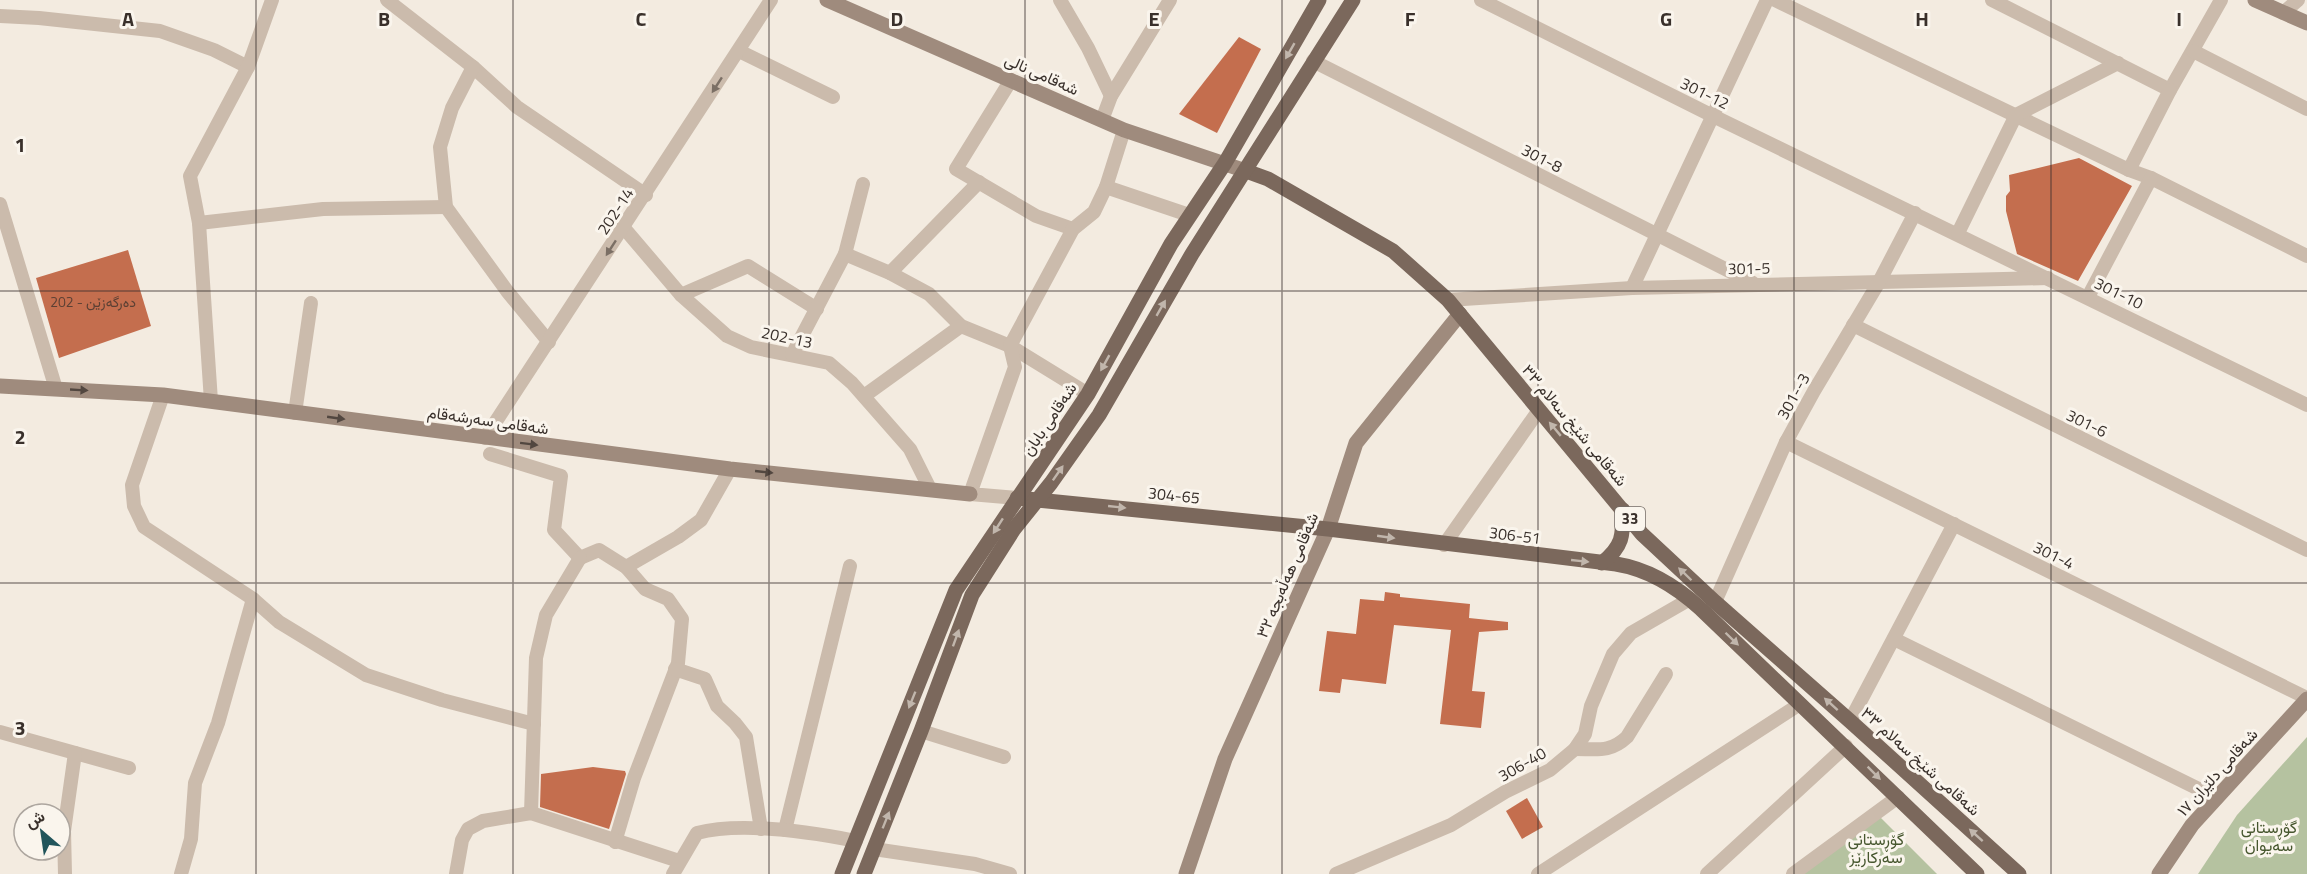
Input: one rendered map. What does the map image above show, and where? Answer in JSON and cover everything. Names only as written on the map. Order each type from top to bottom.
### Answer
[{"type":"main road","name":"شەقامی بابان","points":[[842,874],[956,590],[1088,394],[1189,215],[1225,163],[1319,0]]},
{"type":"main road","points":[[864,874],[972,596],[1014,529],[1099,415],[1192,254],[1353,0]]},
{"type":"main road","name":"شەقامی شێخ سەلام ٣٣","points":[[1246,171],[1279,185],[1393,251],[1448,300],[1642,534],[1714,602],[2019,874]]},
{"type":"main road","name":"304-65","points":[[1017,498],[1328,529]]},
{"type":"main road","points":[[1602,563],[1615,552],[1623,536],[1623,510]]},
{"type":"main road","name":"306-51","points":[[1328,529],[1628,566],[1647,572],[1690,599]]},
{"type":"main road","points":[[1690,599],[1977,874]]},
{"type":"main road","points":[[1762,668],[1774,654]]},
{"type":"street","points":[[211,401],[199,223],[190,176],[248,67],[272,0]]},
{"type":"street","points":[[387,0],[473,67],[517,107],[646,195]]},
{"type":"street","name":"202-14","points":[[484,438],[646,195],[771,0]]},
{"type":"street","name":"شەقامی نالی","points":[[827,0],[1124,130],[1246,171]]},
{"type":"street","points":[[1060,0],[1088,48],[1111,96]]},
{"type":"street","points":[[1102,120],[1111,96],[1170,0]]},
{"type":"street","name":"301-12","points":[[1481,0],[1711,115],[1915,213]]},
{"type":"street","points":[[1632,288],[1658,236],[1711,115],[1767,0]]},
{"type":"street","points":[[1775,0],[2129,170],[2151,178],[2307,256]]},
{"type":"street","points":[[1992,0],[2170,90]]},
{"type":"street","points":[[2129,170],[2170,90],[2221,0]]},
{"type":"street","points":[[2255,0],[2307,23]]},
{"type":"street","points":[[2283,13],[2298,0]]},
{"type":"street","points":[[0,16],[160,31],[214,50],[248,67]]},
{"type":"street","points":[[739,51],[833,97]]},
{"type":"street","points":[[2193,51],[2307,109]]},
{"type":"street","name":"301-8","points":[[1313,60],[1756,285]]},
{"type":"street","points":[[1958,233],[2016,115],[2118,63]]},
{"type":"street","points":[[473,67],[452,108],[440,147],[446,207],[507,291],[549,342]]},
{"type":"street","points":[[1011,80],[956,169],[1036,216],[1073,229]]},
{"type":"street","points":[[1017,498],[970,494],[1015,367],[1010,346],[1073,229],[1094,212],[1106,187],[1124,130]]},
{"type":"street","points":[[2088,297],[2151,178]]},
{"type":"street","points":[[890,273],[979,182]]},
{"type":"street","points":[[792,355],[845,254],[863,184]]},
{"type":"street","points":[[1106,187],[1189,215]]},
{"type":"street","points":[[0,204],[56,389]]},
{"type":"street","points":[[199,223],[323,209],[446,207]]},
{"type":"street","name":"301-10","points":[[1915,213],[2307,405]]},
{"type":"street","name":"301--3","points":[[1714,602],[1786,442],[1879,282],[1915,213]]},
{"type":"street","name":"202-13","points":[[624,228],[681,296],[728,336],[751,347],[829,363],[864,396],[910,449],[930,489]]},
{"type":"street","points":[[845,254],[890,273],[929,294],[962,326],[1010,346],[1088,394]]},
{"type":"street","points":[[681,296],[748,266],[817,309]]},
{"type":"street","name":"301-5","points":[[1448,300],[1632,288],[2051,278]]},
{"type":"street","points":[[295,413],[312,303]]},
{"type":"street","name":"شەقامی هەڵەبجە ٣٢","points":[[1186,874],[1225,759],[1328,529],[1356,443],[1460,314]]},
{"type":"street","points":[[864,396],[962,326]]},
{"type":"street","name":"301-6","points":[[1853,326],[2307,550]]},
{"type":"street","name":"شەقامی سەرشەقام","points":[[0,386],[163,395],[730,469],[970,494]]},
{"type":"street","points":[[163,395],[132,485],[134,506],[144,527],[253,599],[279,622],[366,675],[442,700],[534,724]]},
{"type":"street","points":[[1444,545],[1539,410]]},
{"type":"street","name":"301-4","points":[[1786,442],[2307,698]]},
{"type":"street","points":[[490,454],[561,476],[554,530],[580,558]]},
{"type":"street","points":[[626,567],[678,537],[701,520],[730,469]]},
{"type":"street","points":[[1850,721],[1954,524]]},
{"type":"street","points":[[531,813],[536,658],[546,615],[580,558],[599,550],[626,567],[645,589],[668,600],[682,619],[675,669],[634,778],[615,842]]},
{"type":"street","points":[[785,830],[850,566]]},
{"type":"street","points":[[182,874],[190,839],[195,783],[218,723],[253,599]]},
{"type":"street","name":"306-40","points":[[1336,874],[1450,825],[1505,792],[1550,770],[1575,749],[1585,734],[1592,706],[1612,654],[1631,633],[1690,599]]},
{"type":"street","points":[[1894,639],[2217,798]]},
{"type":"street","points":[[675,669],[705,678],[717,706],[746,737],[761,829]]},
{"type":"street","points":[[1575,749],[1609,749],[1619,745],[1628,737],[1666,674]]},
{"type":"street","name":"شەقامی دلێران ١٧","points":[[2159,874],[2192,825],[2307,698]]},
{"type":"street","points":[[1538,874],[1800,704]]},
{"type":"street","points":[[921,730],[1004,757]]},
{"type":"street","points":[[0,732],[129,768]]},
{"type":"street","points":[[1707,874],[1846,746]]},
{"type":"street","points":[[65,874],[64,831],[75,753]]},
{"type":"street","points":[[1793,874],[1898,797]]},
{"type":"street","points":[[456,874],[462,840],[468,829],[483,821],[531,813],[679,861]]},
{"type":"street","points":[[673,874],[697,833],[708,830],[785,830],[856,841]]},
{"type":"street","points":[[874,849],[975,864],[1010,874]]},
{"type":"green space","name":"گۆڕستانی سەیوان","points":[[2307,737],[2307,874],[2198,874],[2237,815]]},
{"type":"green space","name":"گۆڕستانی سەرکارێز","points":[[1878,815],[1937,874],[1801,874]]},
{"type":"building","points":[[1239,37],[1261,49],[1217,133],[1179,114]]},
{"type":"building","points":[[2079,158],[2132,186],[2078,281],[2017,254],[2006,211],[2006,196],[2010,191],[2009,175]]},
{"type":"building","points":[[128,250],[151,326],[59,358],[36,278]]},
{"type":"building","points":[[1385,592],[1400,594],[1400,597],[1470,604],[1469,618],[1508,622],[1508,630],[1479,632],[1472,691],[1485,692],[1481,728],[1440,724],[1451,630],[1394,625],[1386,684],[1342,679],[1340,693],[1319,691],[1327,631],[1356,634],[1360,599],[1384,601]]},
{"type":"building","points":[[593,767],[625,771],[626,774],[609,829],[540,807],[541,774]]},
{"type":"building","points":[[1527,798],[1543,827],[1522,839],[1506,811]]}]
